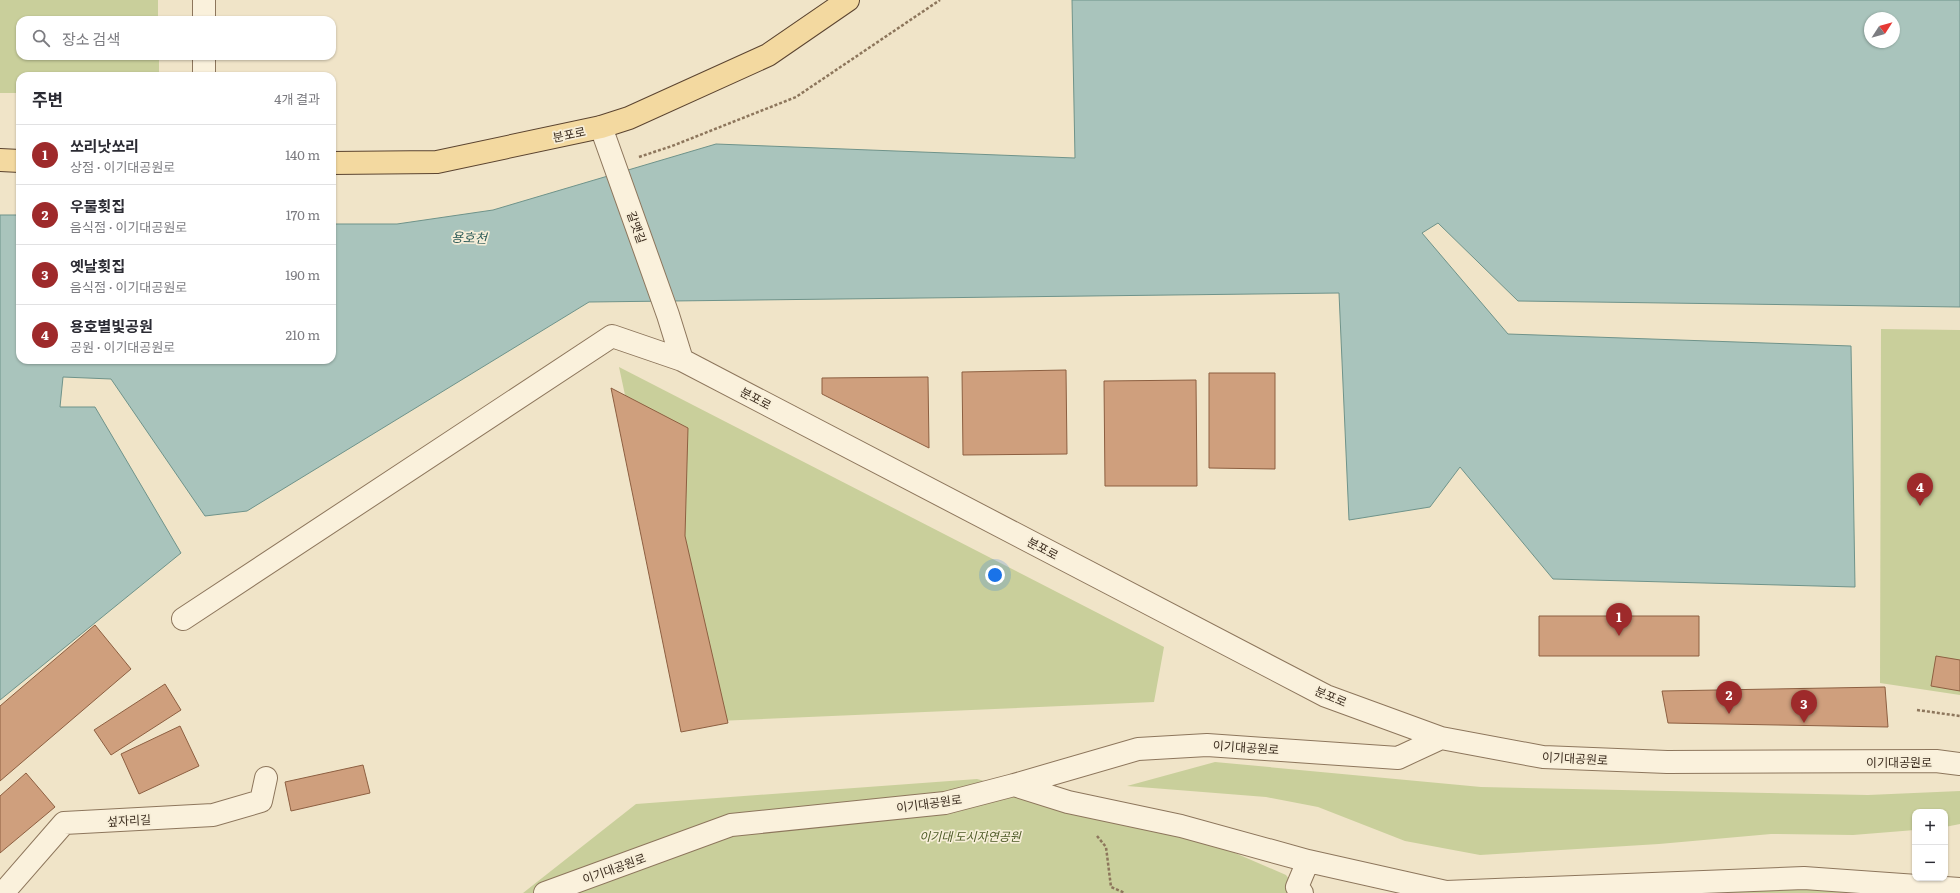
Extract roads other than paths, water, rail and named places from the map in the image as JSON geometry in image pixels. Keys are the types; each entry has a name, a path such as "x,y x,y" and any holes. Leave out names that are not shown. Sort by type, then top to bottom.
{"main road":[{"name":"분포로","path":"336,163 437,162 601,127 629,118 768,55 848,0"},
{"path":"0,160 16,161"}],"street":[{"path":"204,0 204,16"},
{"path":"204,60 204,72"},
{"name":"갈맷길","path":"601,127 682,360"},
{"name":"분포로","path":"183,619 612,336 682,360 1326,696 1441,738"},
{"name":"이기대공원로","path":"545,893 731,826 945,803 1014,785 1138,749 1207,745 1398,758 1441,738 1543,757 1667,762 1936,761 1960,764"},
{"name":"섶자리길","path":"3,893 64,823 213,815 261,801 266,778"},
{"path":"1014,785 1068,802 1180,826 1308,861 1446,892 1804,878 1960,889"},
{"path":"1302,893 1297,887 1308,861"}],"water":[{"name":"용호천","path":"1072,0 1960,0 1960,307 1518,301 1438,223 1422,233 1508,334 1851,346 1855,587 1553,579 1460,467 1430,507 1349,520 1339,293 589,302 247,511 205,516 111,379 63,377 60,407 95,407 181,553 0,700 0,215 16,215 16,364 336,364 336,224 397,224 493,210 716,144 1075,158"}],"place":[{"name":"용호별빛공원","path":"1920,506"},
{"name":"쏘리낫쏘리","path":"1619,636"},
{"name":"우물횟집","path":"1729,714"},
{"name":"옛날횟집","path":"1804,723"}],"park label":[{"name":"이기대 도시자연공원","path":"970,836"}]}
